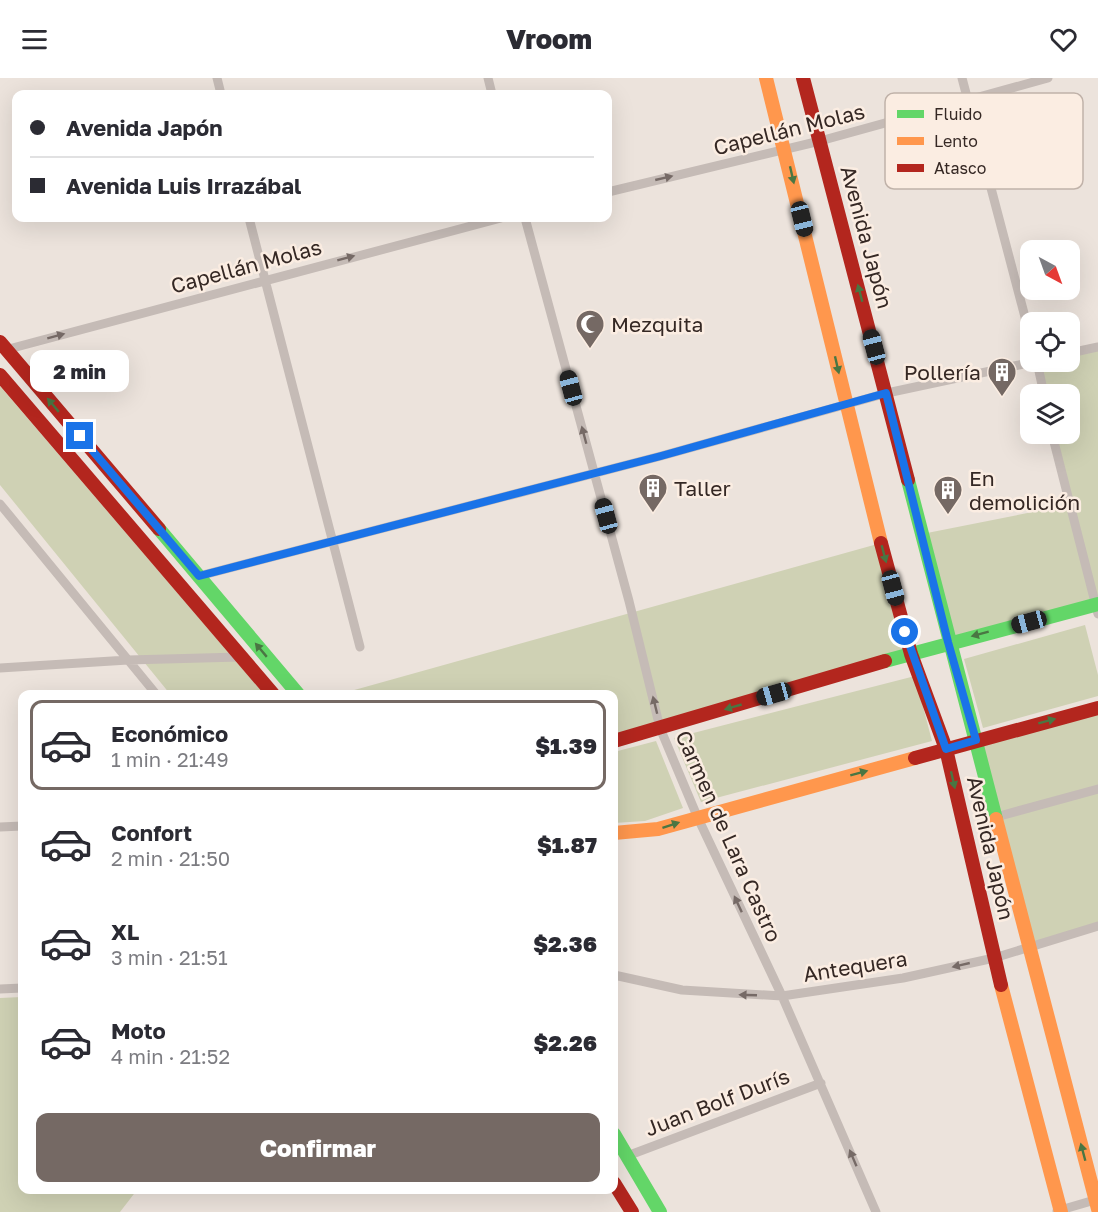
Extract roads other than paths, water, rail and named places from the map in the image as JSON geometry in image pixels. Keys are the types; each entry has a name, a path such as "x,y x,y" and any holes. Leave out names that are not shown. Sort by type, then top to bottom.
{"main road":[{"name":"Avenida Japón","path":"766,78 786,150 847,405 911,654 946,749 994,958 1059,1211"},
{"name":"Avenida Japón","path":"803,78 886,393 948,642 976,740 1028,946 1097,1202"},
{"path":"2,348 295,690"},
{"path":"0,375 270,690"},
{"path":"618,740 948,642 1097,608"},
{"path":"618,833 658,829 696,816 1098,708"},
{"path":"618,1141 660,1212"},
{"path":"618,1189 632,1212"}],"street":[{"path":"962,78 966,93"},
{"name":"Capellán Molas","path":"993,93 1048,78"},
{"name":"Capellán Molas","path":"612,191 786,150 885,123"},
{"path":"991,189 1024,312"},
{"path":"250,222 360,646"},
{"name":"Capellán Molas","path":"2,348 486,222"},
{"name":"Carmen de Lara Castro","path":"526,222 660,728 696,816 782,996 876,1212"},
{"path":"1080,351 1098,347"},
{"path":"199,576 594,473 886,393 1020,365"},
{"path":"1055,444 1097,608"},
{"path":"0,504 153,690"},
{"path":"0,668 128,660 242,657"},
{"path":"996,817 1098,789"},
{"path":"0,827 18,826"},
{"name":"Antequera","path":"618,976 682,990 782,996 903,978 994,958 1098,926"},
{"path":"0,989 18,988"},
{"name":"Juan Bolf Durís","path":"627,1156 820,1083"},
{"path":"1059,1211 1097,1202"}],"place":[{"name":"Mezquita","path":"590,350"},
{"name":"Pollería","path":"1002,398"},
{"name":"Taller","path":"653,514"},
{"name":"En demolición","path":"948,516"}]}
